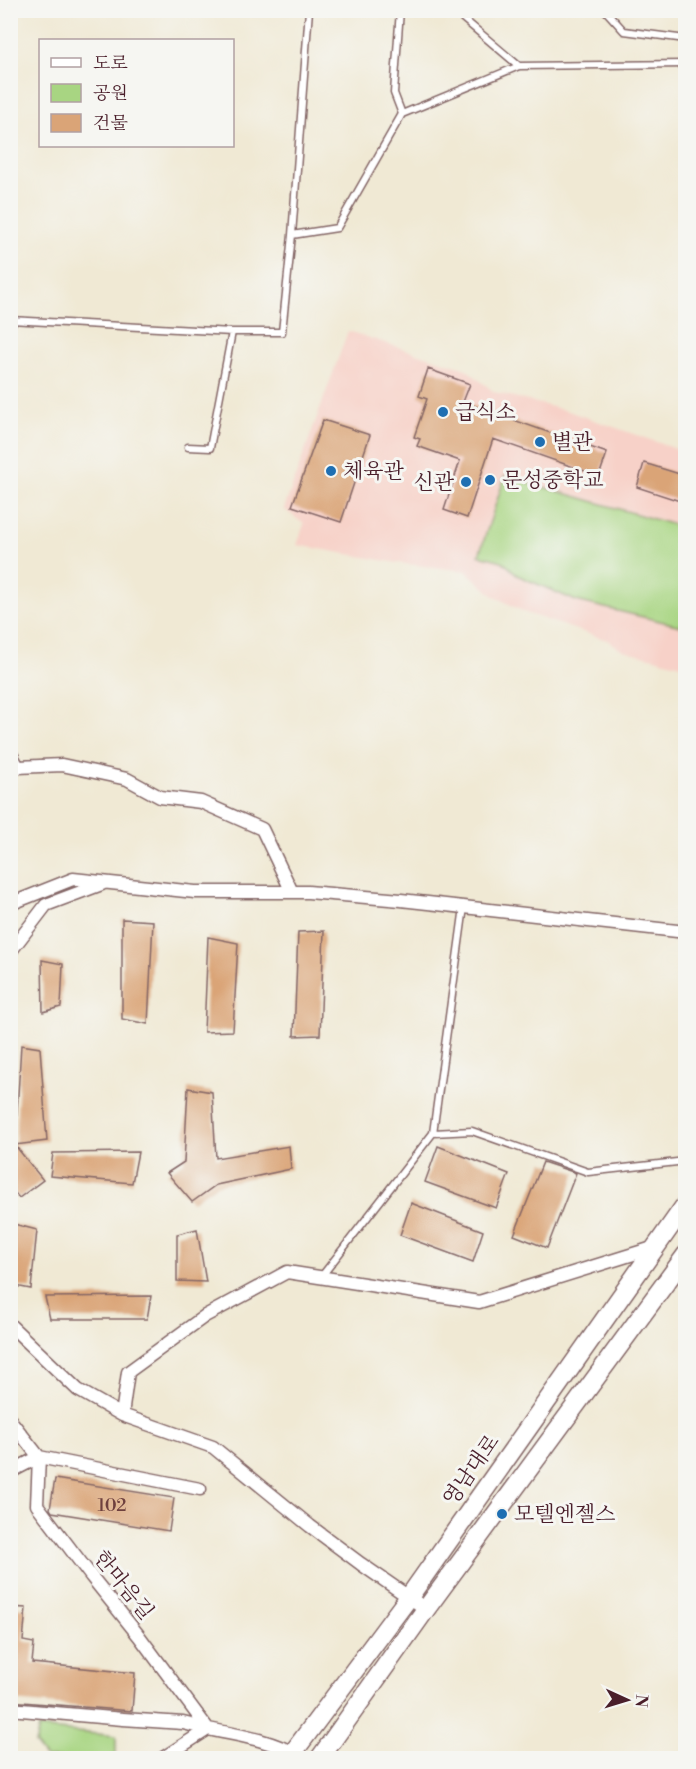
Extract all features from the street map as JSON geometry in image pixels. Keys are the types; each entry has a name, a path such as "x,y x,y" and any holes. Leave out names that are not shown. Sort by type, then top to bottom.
{"main road":[{"name":"영남대로","path":"295,1757 686,1204"},
{"path":"320,1758 426,1609 686,1255"}],"street":[{"path":"10,752 18,767 62,765 127,779 160,797 201,802 262,829 292,892"},
{"path":"10,904 73,879 195,892 292,892 401,900 686,932"},
{"path":"10,952 46,905 105,883"},
{"path":"122,1416 128,1372 206,1316 287,1272 479,1302 656,1247"},
{"path":"10,1325 78,1390 122,1416 213,1447 310,1526 426,1609"},
{"path":"10,1420 39,1457"},
{"path":"10,1472 39,1457 200,1489"},
{"name":"한마음길","path":"39,1457 37,1506 139,1636 208,1729"},
{"path":"10,1709 183,1723 244,1736 295,1757"},
{"path":"163,1758 208,1729"}],"lane":[{"path":"10,320 232,332 282,332 292,235 309,10"},
{"path":"400,10 394,93 402,114"},
{"path":"453,10 519,66"},
{"path":"605,10 624,31 686,39"},
{"path":"292,235 337,228 402,114 519,66 686,64"},
{"path":"188,447 210,448 232,332"},
{"path":"321,1277 433,1133 464,907"},
{"path":"433,1133 472,1131 588,1172 686,1161"}],"shaded area":[{"name":"문성중학교","path":"348,331 466,369 494,392 568,411 685,452 685,666 623,650 607,640 526,613 494,596 466,571 398,563 297,545 304,524 284,509"}],"green space":[{"path":"505,476 685,528 685,627 576,601 519,576 502,561 479,555"},
{"path":"39,1728 116,1736 116,1758 46,1758 35,1744"}],"building":[{"path":"428,369 470,384 463,402 607,453 599,476 493,439 467,518 444,510 460,461 417,446 420,439 414,437 427,399 419,396"},
{"name":"체육관","path":"323,420 370,435 341,522 292,506"},
{"path":"644,463 686,476 686,503 637,487"},
{"path":"122,919 153,921 148,1024 122,1019"},
{"path":"324,931 320,1035 294,1036 298,932"},
{"path":"208,937 238,943 233,1031 204,1032"},
{"path":"42,960 63,964 61,1007 43,1012"},
{"path":"21,1045 40,1048 47,1141 15,1145"},
{"path":"188,1088 212,1092 216,1158 289,1146 291,1169 216,1185 192,1202 167,1173 184,1162"},
{"path":"10,1139 43,1180 19,1198 10,1187"},
{"path":"438,1146 509,1174 496,1208 425,1182"},
{"path":"138,1152 132,1183 50,1176 53,1153"},
{"path":"543,1162 576,1173 547,1248 514,1235"},
{"path":"411,1203 483,1231 473,1262 400,1235"},
{"path":"10,1223 37,1230 31,1289 10,1285"},
{"path":"197,1229 206,1282 177,1281 177,1234"},
{"path":"151,1296 147,1319 50,1319 45,1297"},
{"path":"55,1479 174,1498 169,1531 52,1512 50,1509"},
{"path":"10,1607 26,1608 23,1641 34,1643 32,1663 135,1673 132,1711 10,1701"}],"place":[{"name":"급식소","path":"443,412"},
{"name":"별관","path":"540,442"},
{"name":"체육관","path":"331,471"},
{"name":"문성중학교","path":"490,480"},
{"name":"신관","path":"466,482"},
{"name":"모텔엔젤스","path":"502,1514"}]}
